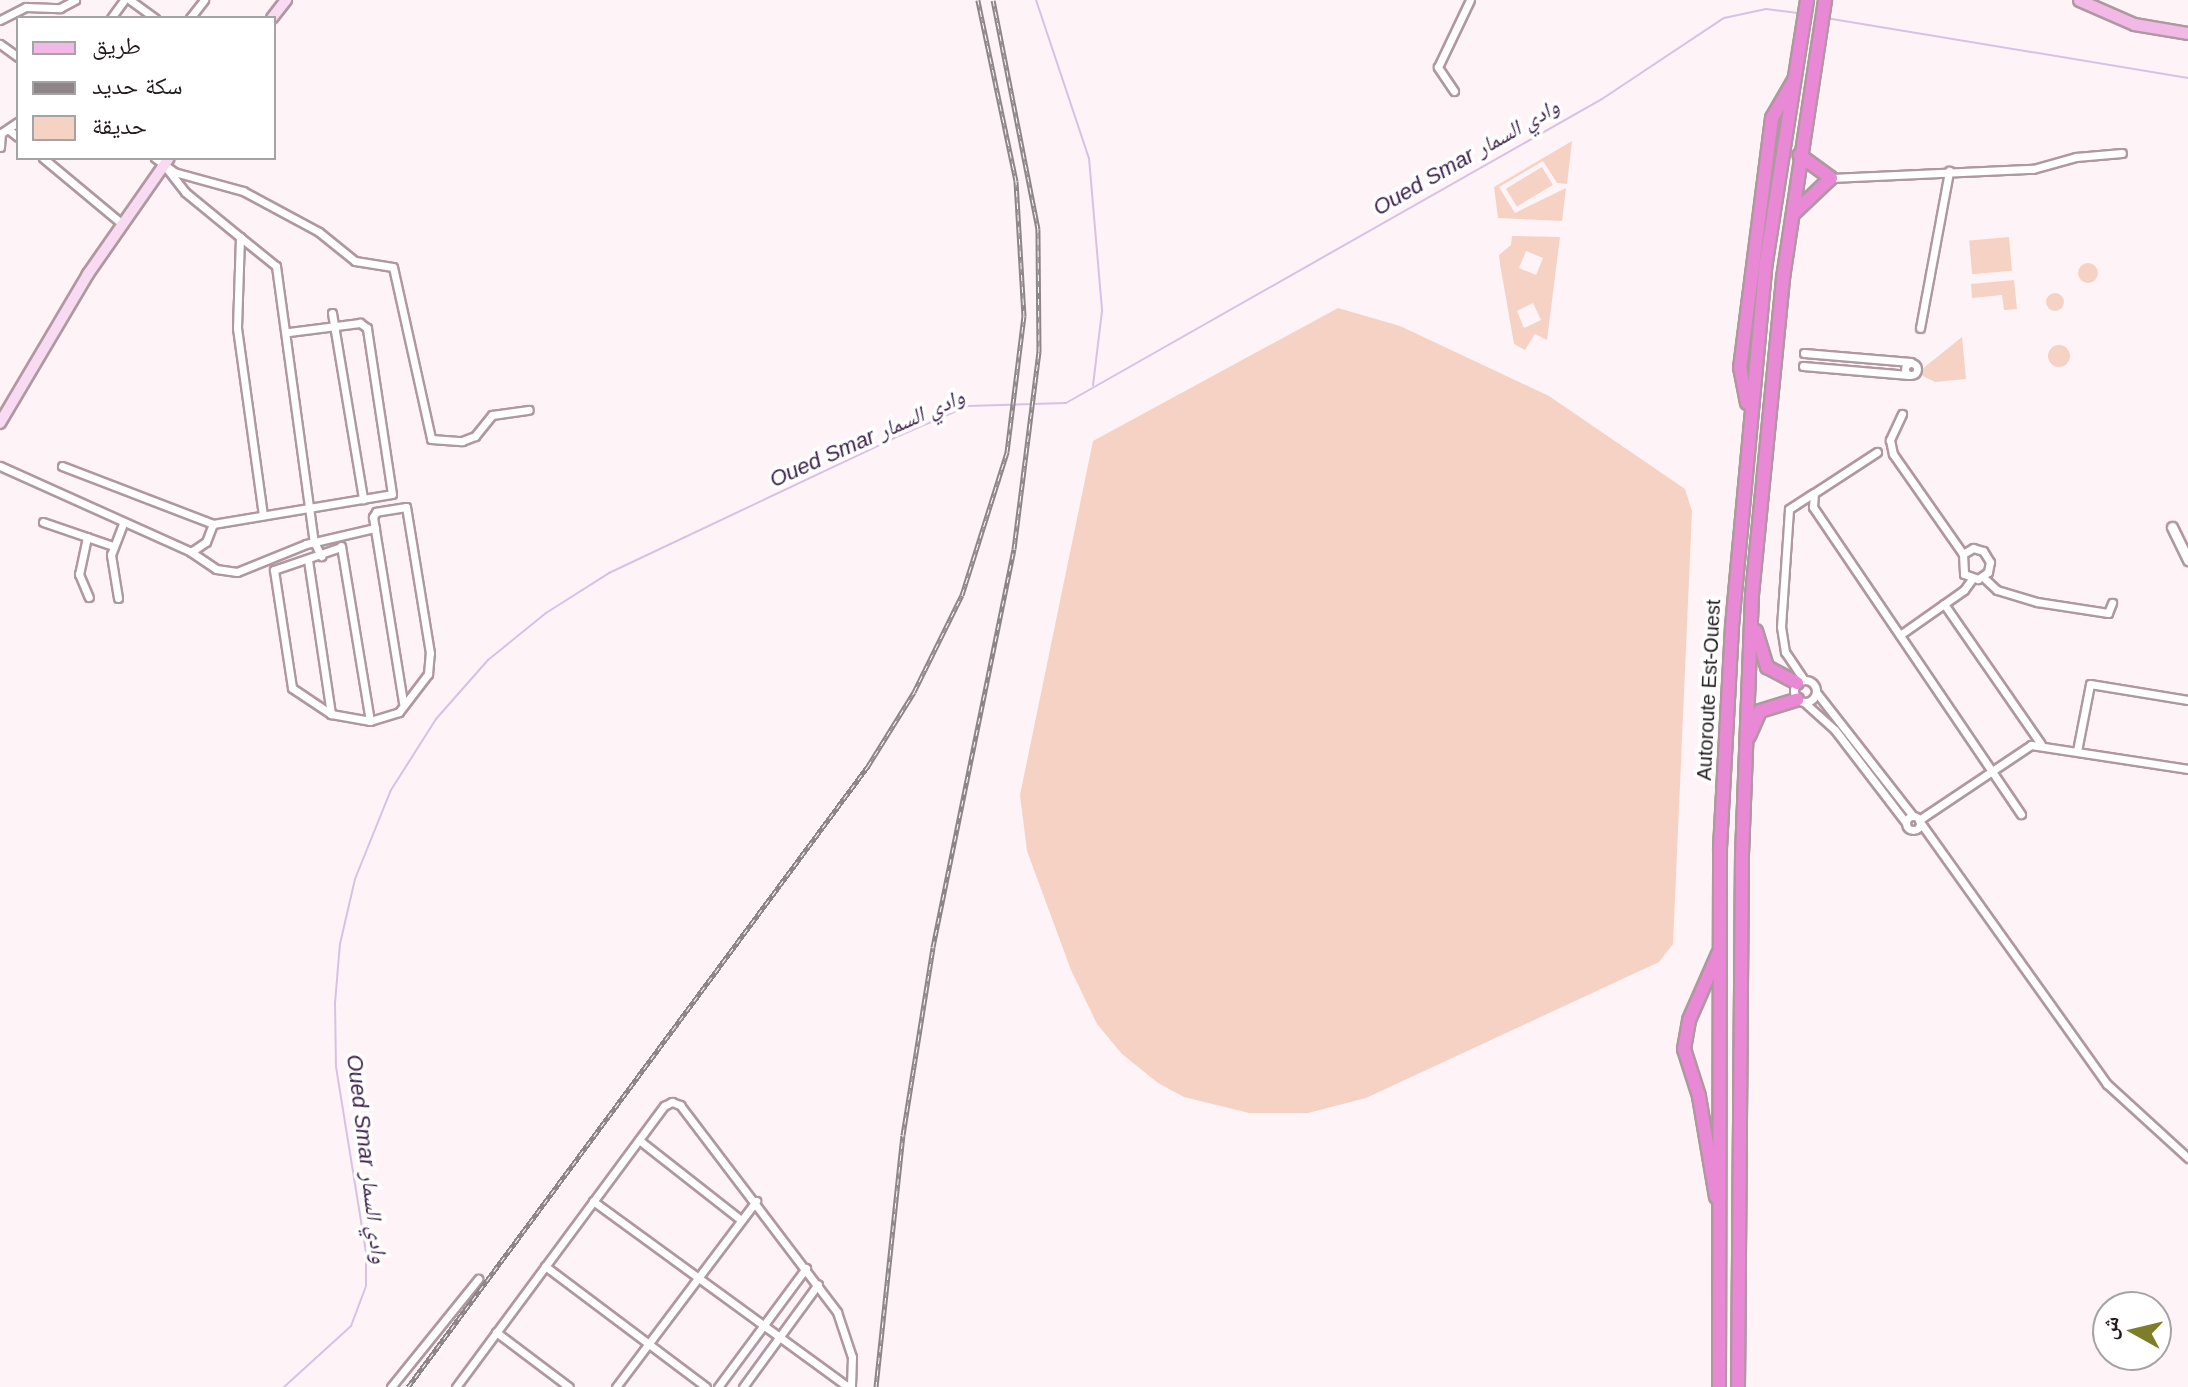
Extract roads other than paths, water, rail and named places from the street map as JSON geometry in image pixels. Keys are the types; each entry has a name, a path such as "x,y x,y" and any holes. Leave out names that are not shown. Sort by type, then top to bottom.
{"highway":[{"name":"Autoroute Est-Ouest","path":"1719,1387 1721,833 1749,415 1807,0"},
{"name":"Autoroute Est-Ouest","path":"1738,1387 1744,783 1752,595 1791,217 1825,0"},
{"path":"1791,217 1831,178 1799,155"},
{"path":"1752,595 1762,660 1775,674 1800,682"},
{"path":"1744,783 1756,717 1772,704 1801,701"},
{"path":"1719,1205 1684,1049 1689,1020 1721,943"}],"main road":[{"path":"274,16 286,0"},
{"path":"2079,0 2134,24 2188,33"},
{"path":"0,423 121,223 163,160"}],"street":[{"path":"0,20 26,7 60,8 75,0"},
{"path":"113,16 127,0 152,16"},
{"path":"192,16 204,0"},
{"path":"1454,91 1438,67 1470,0"},
{"path":"0,147 3,132"},
{"path":"1831,178 2033,169 2076,157 2122,153"},
{"path":"45,160 121,223"},
{"path":"163,160 185,192 276,266 289,332 314,542 321,556"},
{"path":"163,160 243,191 319,232 355,261 393,267 431,439 462,441 475,436 492,415 529,410"},
{"path":"1920,328 1949,171"},
{"path":"240,237 237,328 263,515"},
{"path":"332,313 363,499"},
{"path":"62,466 213,524 388,496 393,490 370,343 364,324 289,332"},
{"path":"1803,366 1909,375 1917,369 1911,362 1804,353"},
{"path":"1902,414 1890,440 1893,454 1963,554 1961,570 1972,579"},
{"path":"1877,452 1789,509 1781,627 1785,652 1800,682 1801,701 1835,730 1906,823 1937,847"},
{"path":"0,466 191,552 216,569 237,572 314,542 375,528"},
{"path":"1814,493 1813,507 2021,814"},
{"path":"341,547 274,570 292,688 331,714 370,721 387,719 414,695 431,663 406,507 376,512 375,528 403,703"},
{"path":"43,522 113,546"},
{"path":"118,598 113,546 123,523"},
{"path":"191,552 206,542 213,524"},
{"path":"2172,527 2188,560"},
{"path":"87,537 79,574 89,597"},
{"path":"339,537 370,721"},
{"path":"1900,635 1944,604 1972,579 1983,577 1990,567 1987,554 1973,548 1963,554"},
{"path":"308,560 331,714"},
{"path":"1983,577 1997,590 2037,602 2108,613 2112,603"},
{"path":"1944,604 2041,744"},
{"path":"1800,682 1813,683 1816,692 1937,847 2107,1084 2188,1158"},
{"path":"2077,751 2090,684 2188,700"},
{"path":"1801,701 1816,692"},
{"path":"1906,823 1917,820 2020,749 2041,744 2188,769"},
{"path":"1913,830 1917,820"},
{"path":"456,1387 664,1106 676,1103 756,1201 818,1284 849,1340 849,1387"},
{"path":"639,1140 741,1220"},
{"path":"593,1201 696,1279 849,1387"},
{"path":"616,1387 756,1201"},
{"path":"545,1266 706,1387"},
{"path":"718,1387 806,1268"},
{"path":"391,1387 478,1279"},
{"path":"743,1387 818,1284"},
{"path":"496,1332 569,1387"}],"waterway":[{"path":"1036,0 1089,158 1102,311 1093,385"},
{"name":"Oued Smar وادي السمار","path":"284,1387 351,1326 366,1286 366,1252 336,1067 335,1003 340,944 355,879 391,790 436,719 488,660 546,613 609,573 894,438 968,406 1066,403 1602,99 1724,18 1766,9 1800,13"},
{"name":"Oued Smar وادي السمار","path":"1826,18 2188,78"}],"railway":[{"path":"408,1387 868,766 914,692 962,595 1007,452 1024,316 1016,181 978,0"},
{"path":"876,1387 903,1135 933,947 1014,549 1039,352 1038,229 993,0"}]}
